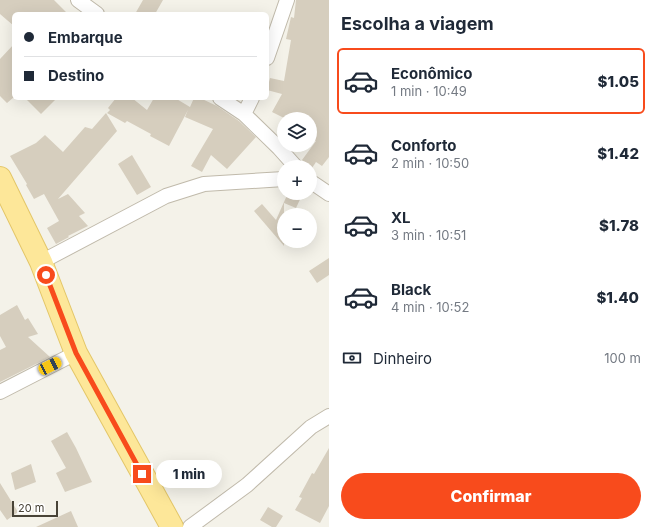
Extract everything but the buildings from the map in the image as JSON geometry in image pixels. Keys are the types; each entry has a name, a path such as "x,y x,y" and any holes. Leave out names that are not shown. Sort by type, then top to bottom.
{"main road":[{"path":"0,178 41,262 76,353 172,527"}],"street":[{"path":"78,0 94,12"},
{"path":"269,52 287,0"},
{"path":"223,100 244,114 290,160"},
{"path":"244,114 251,100"},
{"path":"41,262 166,196 204,184 277,179"},
{"path":"317,186 329,194"},
{"path":"0,392 76,353"},
{"path":"190,527 247,485 311,427 329,416"}],"route":[{"path":"46,275 76,353 142,474"}]}
